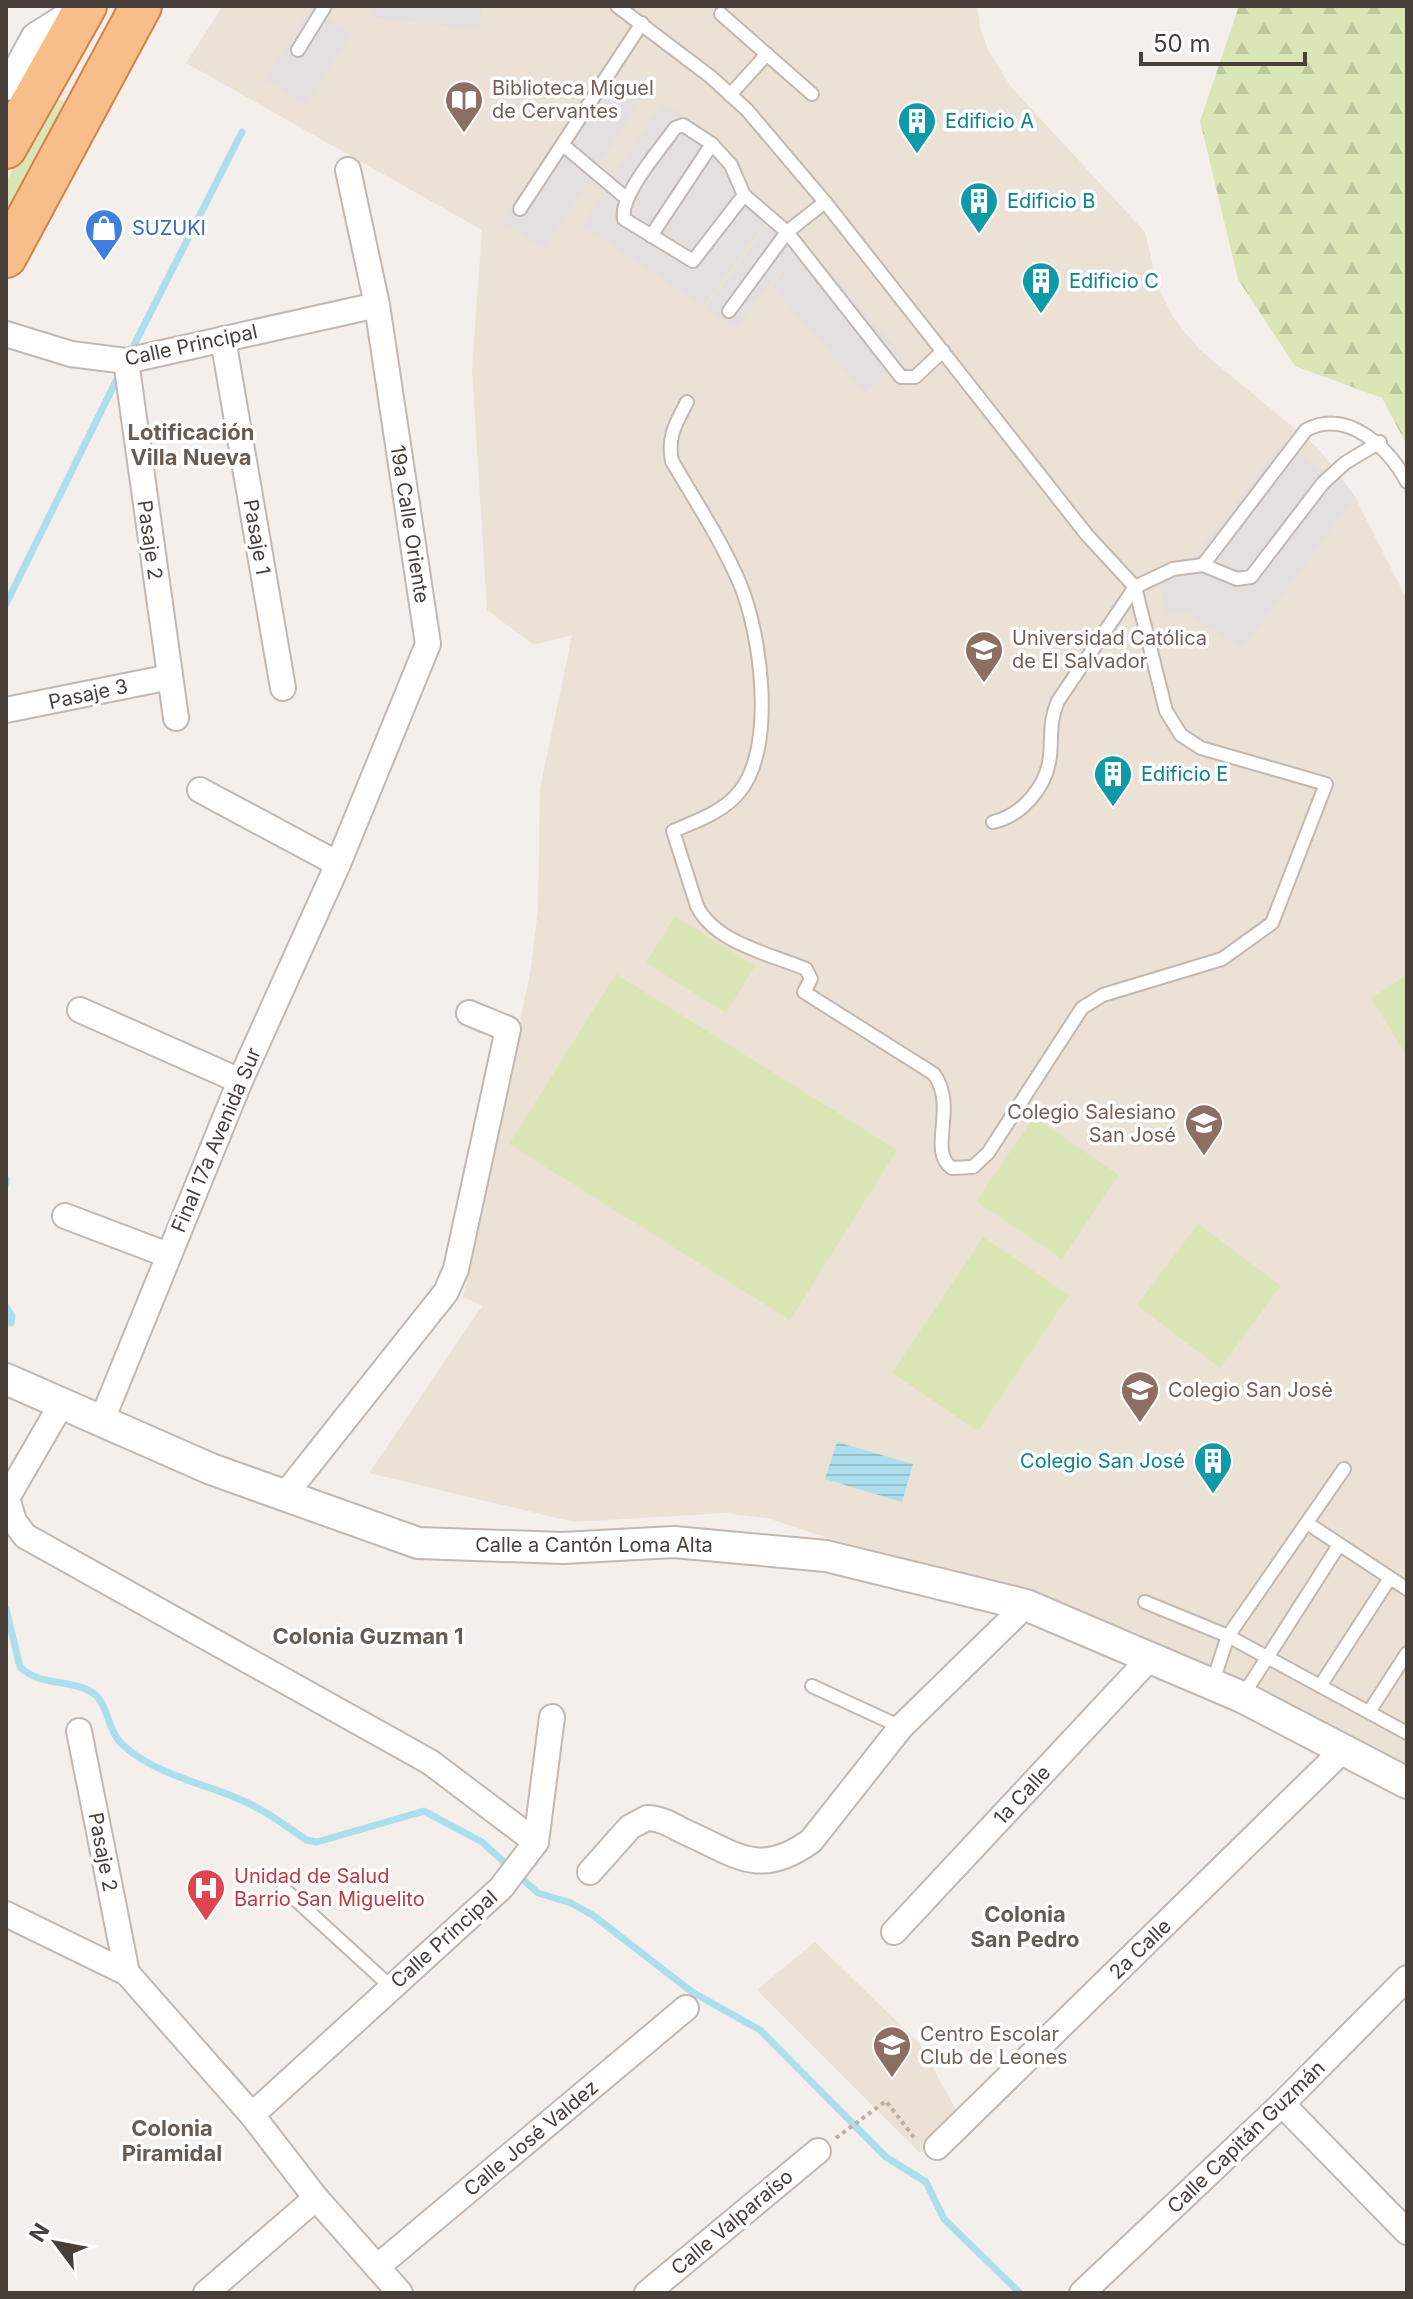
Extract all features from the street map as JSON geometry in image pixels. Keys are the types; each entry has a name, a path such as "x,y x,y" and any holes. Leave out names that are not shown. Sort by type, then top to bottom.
{"highway":[{"path":"71,134 133,6"},
{"path":"6,257 141,6"},
{"path":"6,148 52,65 79,7"}],"street":[{"path":"6,88 34,36 79,7"},
{"name":"19a Calle Oriente","path":"338,864 428,644 377,305 348,170"},
{"name":"Calle Principal","path":"6,334 58,351 126,361 377,305"},
{"name":"Pasaje 1","path":"223,339 283,688"},
{"name":"Pasaje 2","path":"126,361 176,718"},
{"name":"Pasaje 3","path":"6,710 170,677"},
{"path":"200,790 338,864"},
{"name":"Final 17a Avenida Sur","path":"102,1420 240,1081 338,864"},
{"path":"80,1010 240,1081"},
{"path":"284,1496 433,1311 456,1269 508,1029 469,1013"},
{"path":"65,1216 168,1255"},
{"name":"Calle a Cantón Loma Alta","path":"6,1379 284,1496 418,1543 563,1548 674,1542 826,1556 1026,1605 1242,1697 1407,1783"},
{"path":"62,1403 7,1498 14,1521 34,1545 430,1762 536,1842"},
{"path":"590,1872 630,1827 647,1818 745,1858 768,1863 783,1860 811,1841 901,1727 1026,1605"},
{"name":"1a Calle","path":"894,1932 1150,1658"},
{"name":"Calle Principal","path":"252,2115 501,1888 536,1842 552,1717"},
{"name":"Pasaje 2","path":"79,1731 127,1973"},
{"name":"2a Calle","path":"937,2147 1342,1751"},
{"path":"6,1914 127,1973 252,2115 316,2198 400,2293"},
{"name":"Calle Capitán Guzmán","path":"1082,2293 1282,2104 1407,1978"},
{"name":"Calle José Valdez","path":"377,2267 686,2008"},
{"path":"1282,2104 1407,2232"},
{"name":"Calle Valparaíso","path":"647,2293 818,2151"},
{"path":"206,2293 316,2198"}],"lane":[{"path":"298,50 325,6"},
{"path":"617,6 730,95 825,202 1087,535 1135,587 1166,711 1185,740 1201,748 1326,784 1272,923 1222,959 1090,1001 1072,1019 988,1153 973,1167 952,1168 939,1151 947,1112 944,1093 934,1074 804,992 811,979 806,969 719,932 697,906 673,831 715,812 740,792 756,761 763,718 759,666 741,587 672,461 669,447 671,432 687,402"},
{"path":"721,14 812,94"},
{"path":"520,209 642,23"},
{"path":"730,95 767,54"},
{"path":"744,195 696,260 688,260 624,219 626,198 675,128 683,125 712,144 731,165 744,195 787,232 901,377 915,377 943,351"},
{"path":"651,236 712,144"},
{"path":"563,145 626,198"},
{"path":"729,311 787,232 825,202"},
{"path":"1203,565 1306,430 1319,423 1336,422 1380,442 1407,482"},
{"path":"993,822 1009,819 1025,808 1050,759 1050,719 1058,701 1135,587 1173,569 1203,565 1237,579 1251,577 1323,483 1345,463 1380,442"},
{"path":"1212,1684 1228,1636 1344,1469"},
{"path":"1307,1523 1407,1589"},
{"path":"1242,1697 1265,1656 1339,1545"},
{"path":"1320,1686 1390,1578"},
{"path":"1145,1602 1228,1636 1407,1733"},
{"path":"1369,1712 1407,1653"},
{"path":"812,1686 901,1727"},
{"path":"283,1888 390,1986"}],"path":[{"path":"818,2151 886,2101 920,2145 926,2149 937,2147"}],"shaded area":[{"name":"Universidad Católica de El Salvador","path":"223,6 977,6 980,28 988,50 1011,87 1145,232 1158,287 1174,319 1199,349 1318,448 1355,497 1407,600 1407,1767 1131,1630 1125,1633 1018,1587 831,1539 767,1518 724,1513 574,1522 369,1473 482,1306 463,1297 531,968 538,909 540,789 572,635 534,645 487,610 472,370 482,230 186,63"},
{"path":"372,6 482,6 479,30 371,17"},
{"path":"310,8 351,34 306,105 265,80"},
{"path":"600,70 642,98 544,249 502,222"},
{"path":"662,102 719,139 770,217 703,306 582,226"},
{"path":"774,219 802,241 794,253 798,258 809,248 905,358 865,393 772,286 783,274 780,270 735,329 706,307"},
{"path":"1284,441 1322,471 1334,468 1355,497 1242,649 1192,616 1179,612 1165,615 1160,583 1179,575"},
{"name":"Centro Escolar Club de Leones","path":"815,1942 919,2043 959,2115 920,2153 757,1990"}],"green space":[{"path":"1239,6 1407,6 1407,445 1382,398 1295,366 1238,279 1200,121"},
{"path":"52,97 71,104 6,231 6,182"},
{"path":"675,916 755,966 726,1013 646,963"},
{"path":"616,974 897,1150 790,1320 509,1144"},
{"path":"1407,975 1407,1056 1371,998"},
{"path":"1034,1117 1119,1175 1062,1259 976,1201"},
{"path":"1198,1224 1281,1286 1220,1368 1137,1305"},
{"path":"983,1237 1069,1295 978,1431 892,1373"}],"water":[{"path":"837,1442 913,1464 902,1502 825,1479"}],"waterway":[{"path":"129,355 242,132"},
{"path":"6,604 120,373"},
{"path":"6,1179 6,1184"},
{"path":"6,1307 12,1316 11,1323"},
{"path":"6,1609 20,1667 44,1680 79,1687 95,1695 117,1738 152,1765 250,1804 306,1840 317,1842 424,1811 482,1842 538,1893 571,1903 594,1916 692,1992 760,2030 886,2157 926,2182 944,2219 1020,2293"}],"place":[{"name":"Biblioteca Miguel de Cervantes","path":"464,134"},
{"name":"Edificio A","path":"917,155"},
{"name":"Edificio B","path":"979,235"},
{"name":"SUZUKI","path":"104,262"},
{"name":"Edificio C","path":"1041,315"},
{"name":"Universidad Católica de El Salvador","path":"984,684"},
{"name":"Edificio E","path":"1113,808"},
{"name":"Colegio Salesiano San José","path":"1204,1157"},
{"name":"Colegio San Josė","path":"1140,1424"},
{"name":"Colegio San José","path":"1213,1495"},
{"name":"Unidad de Salud Barrio San Miguelito","path":"206,1922"},
{"name":"Centro Escolar Club de Leones","path":"892,2079"}],"district":[{"name":"Lotificación Villa Nueva","path":"191,444"},
{"name":"Colonia Guzman 1","path":"368,1636"},
{"name":"Colonia San Pedro","path":"1025,1926"},
{"name":"Colonia Piramidal","path":"172,2140"}]}
